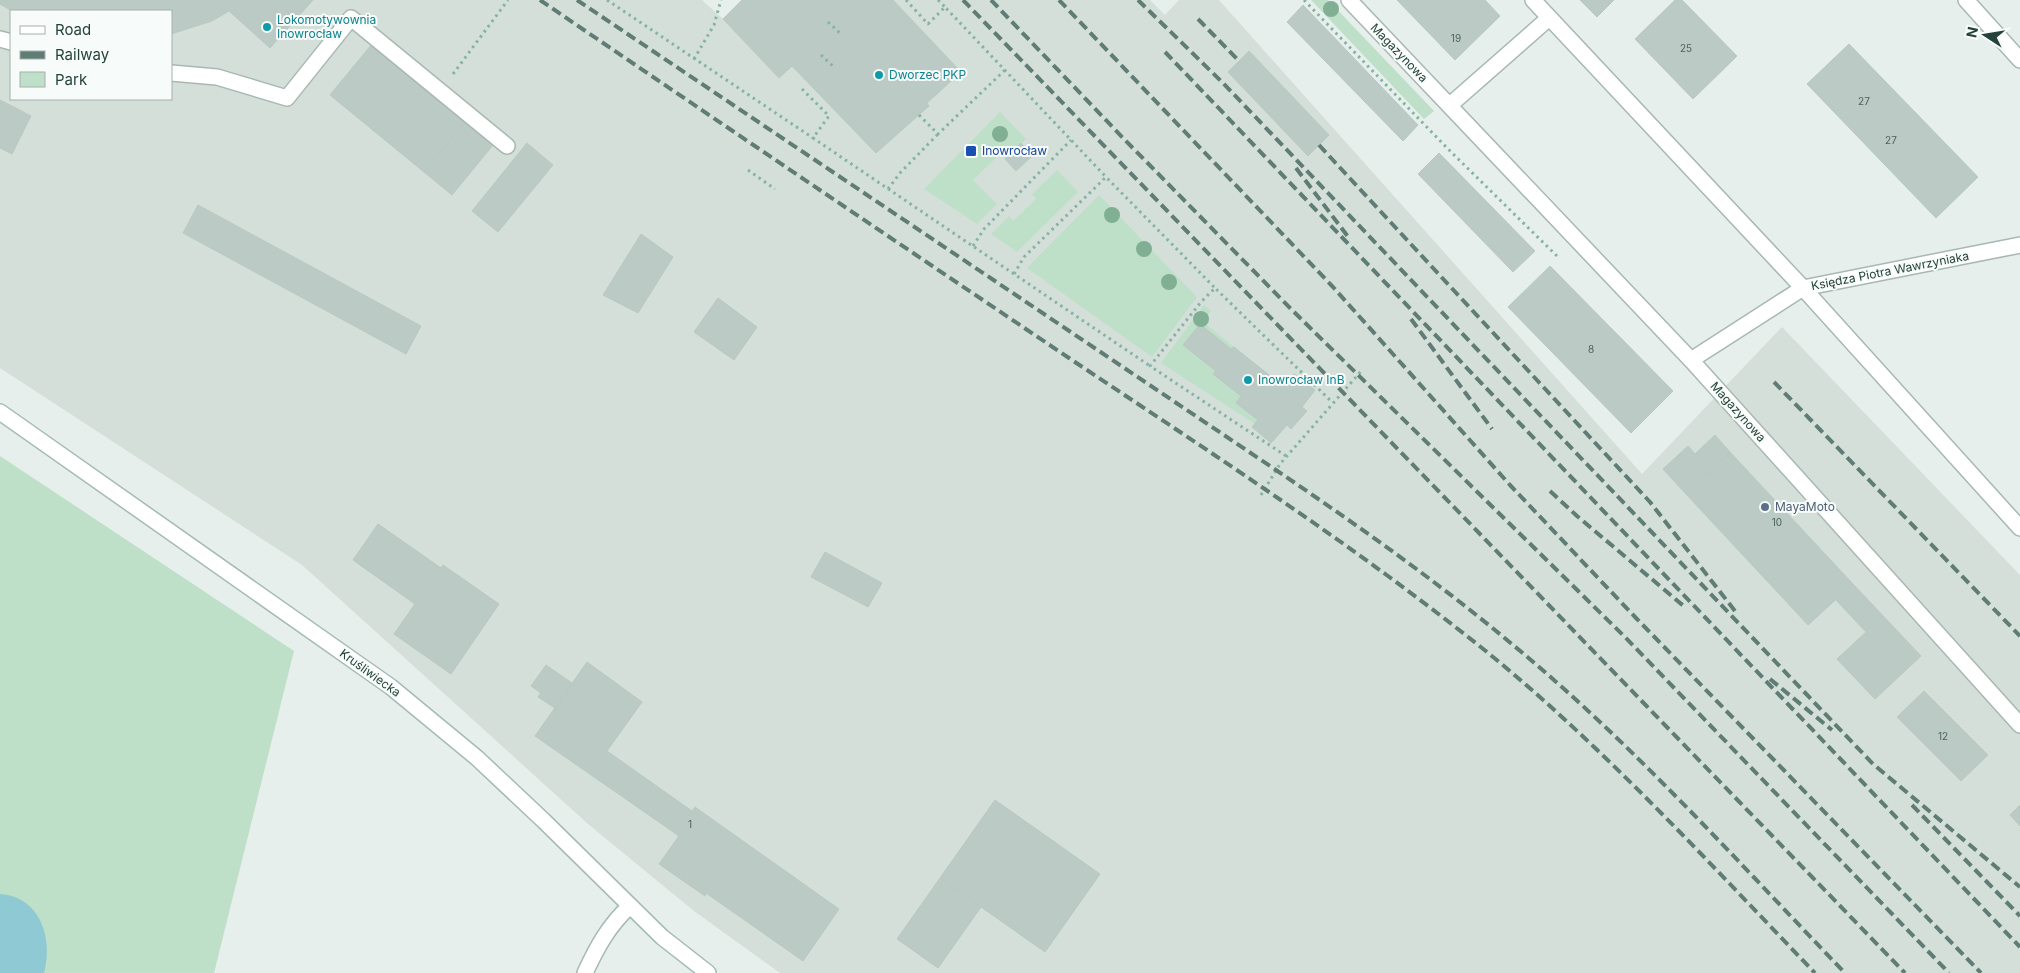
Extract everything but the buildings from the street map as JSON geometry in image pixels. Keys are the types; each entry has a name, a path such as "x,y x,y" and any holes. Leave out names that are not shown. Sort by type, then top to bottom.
{"street":[{"name":"Magazynowa","path":"1349,0 1690,360 2020,724"},
{"path":"1533,0 1803,288 2020,528"},
{"path":"1966,0 2020,60"},
{"path":"172,73 217,77 287,98 351,18 507,146"},
{"path":"1450,105 1549,18"},
{"name":"Księdza Piotra Wawrzyniaka","path":"1690,360 1803,288 2020,245"},
{"name":"Kruśliwiecka","path":"0,412 391,687 477,758 662,937 708,973"},
{"path":"585,973 599,943 616,918 630,906"}],"path":[{"path":"441,92 508,0"},
{"path":"607,0 1286,456"},
{"path":"694,59 714,26 721,0"},
{"path":"906,0 928,24 945,7"},
{"path":"938,0 1106,177 1215,288 1332,402"},
{"path":"1304,0 1448,149 1566,265"},
{"path":"828,22 842,35"},
{"path":"821,55 834,67"},
{"path":"888,189 900,173 938,134 1005,70"},
{"path":"802,89 829,116 813,138"},
{"path":"919,115 938,134"},
{"path":"973,246 984,229 1071,140"},
{"path":"748,170 775,189"},
{"path":"1014,274 1024,257 1106,177"},
{"path":"1150,366 1201,302 1215,288"},
{"path":"1261,495 1286,456 1363,369"}],"shaded area":[{"path":"0,0 702,0 723,19 742,0 1150,0 1165,15 1179,0 1219,0 1642,474 1782,327 2020,575 2020,973 780,973 694,911 588,824 302,565 0,368"}],"green space":[{"path":"1311,0 1328,0 1434,111 1424,119"},
{"path":"1000,112 1026,139 1005,159 1000,154 973,180 997,204 977,224 924,189"},
{"path":"1057,170 1078,192 1017,252 991,234 1009,216 1013,221 1036,199 1032,194"},
{"path":"1099,195 1197,297 1152,357 1027,268"},
{"path":"1204,305 1211,311 1203,322 1234,347 1231,349 1200,324 1183,345 1216,371 1214,375 1241,396 1236,403 1258,420 1255,424 1161,363"},
{"path":"0,456 294,651 214,973 0,973"}],"water":[{"path":"0,894 14,897 25,903 34,911 41,922 47,947 44,973 0,973"}],"railway":[{"path":"540,0 1233,467 1394,580 1498,661 1581,735 1661,812 1815,973"},
{"path":"577,0 1276,470 1367,533 1456,599 1513,645 1600,722 1684,804 1845,973"},
{"path":"963,0 1905,973"},
{"path":"991,0 1293,311 1625,637 1949,973"},
{"path":"1059,0 1333,287 1510,485 1636,618 1981,973"},
{"path":"1138,0 1223,83 1873,764 2020,887"},
{"path":"1198,19 1239,61"},
{"path":"1165,52 2020,947"},
{"path":"1319,145 1650,502 1735,611"},
{"path":"1296,168 1349,238"},
{"path":"1411,319 1492,429"},
{"path":"1774,382 2020,636"},
{"path":"1550,491 1686,608"},
{"path":"1770,679 1832,730"},
{"path":"1912,805 2020,916"}],"place":[{"name":"Lokomotywownia Inowrocław","path":"267,27"},
{"name":"Dworzec PKP","path":"879,75"},
{"name":"Inowrocław","path":"971,151"},
{"name":"Inowrocław InB","path":"1248,380"},
{"name":"MayaMoto","path":"1765,507"}]}
